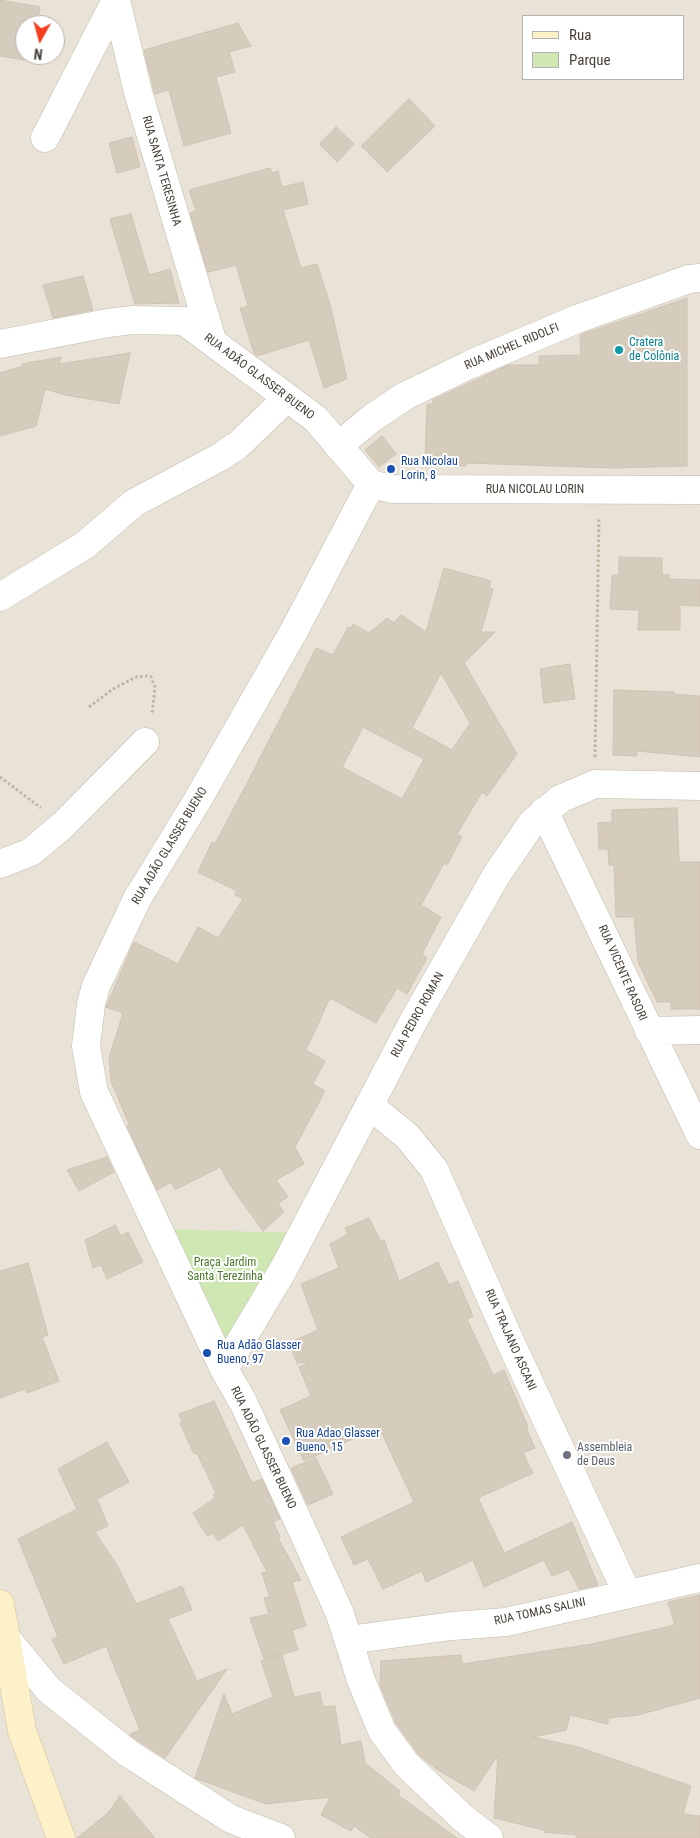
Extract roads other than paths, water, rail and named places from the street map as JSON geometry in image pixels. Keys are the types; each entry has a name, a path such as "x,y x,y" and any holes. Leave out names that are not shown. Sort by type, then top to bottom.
{"street":[{"name":"RUA SANTA TERESINHA","path":"45,138 116,0"},
{"name":"RUA SANTA TERESINHA","path":"116,0 138,92 212,340"},
{"name":"RUA MICHEL RIDOLFI","path":"338,446 372,418 405,396 471,364 577,319 689,279 700,278"},
{"name":"RUA ADÃO GLASSER BUENO","path":"0,344 108,323 152,320 184,321 316,419 371,484 295,630 197,801 137,899 103,972 91,1004 86,1046 94,1092 224,1369 244,1404 340,1614 371,1707 395,1750 435,1792 489,1838"},
{"path":"0,597 85,546 134,503 148,494 187,476 232,449 287,398"},
{"name":"RUA NICOLAU LORIN","path":"371,484 392,489 700,490"},
{"path":"0,864 31,852 63,825 145,742"},
{"name":"RUA PEDRO ROMAN","path":"224,1369 283,1270 369,1105 497,874 532,823 560,799 595,784 700,786"},
{"name":"RUA VICENTE RASORI","path":"544,811 588,898 648,1031 700,1135"},
{"path":"648,1031 700,1030"},
{"name":"RUA TRAJANO ASCANI","path":"369,1105 407,1136 434,1169 509,1338 627,1593"},
{"name":"RUA TOMAS SALINI","path":"348,1640 452,1626 506,1622 627,1593 700,1578"},
{"path":"0,1604 22,1730 61,1838"},
{"path":"5,1637 49,1690 128,1753 231,1819 281,1838"}],"place":[{"name":"Cratera de Colônia","path":"619,350"},
{"name":"Rua Nicolau Lorin, 8","path":"391,469"},
{"name":"Rua Adão Glasser Bueno, 97","path":"207,1353"},
{"name":"Rua Adao Glasser Bueno, 15","path":"286,1441"},
{"name":"Assembleia de Deus","path":"567,1455"}],"park label":[{"name":"Praça Jardim Santa Terezinha","path":"225,1270"}]}
